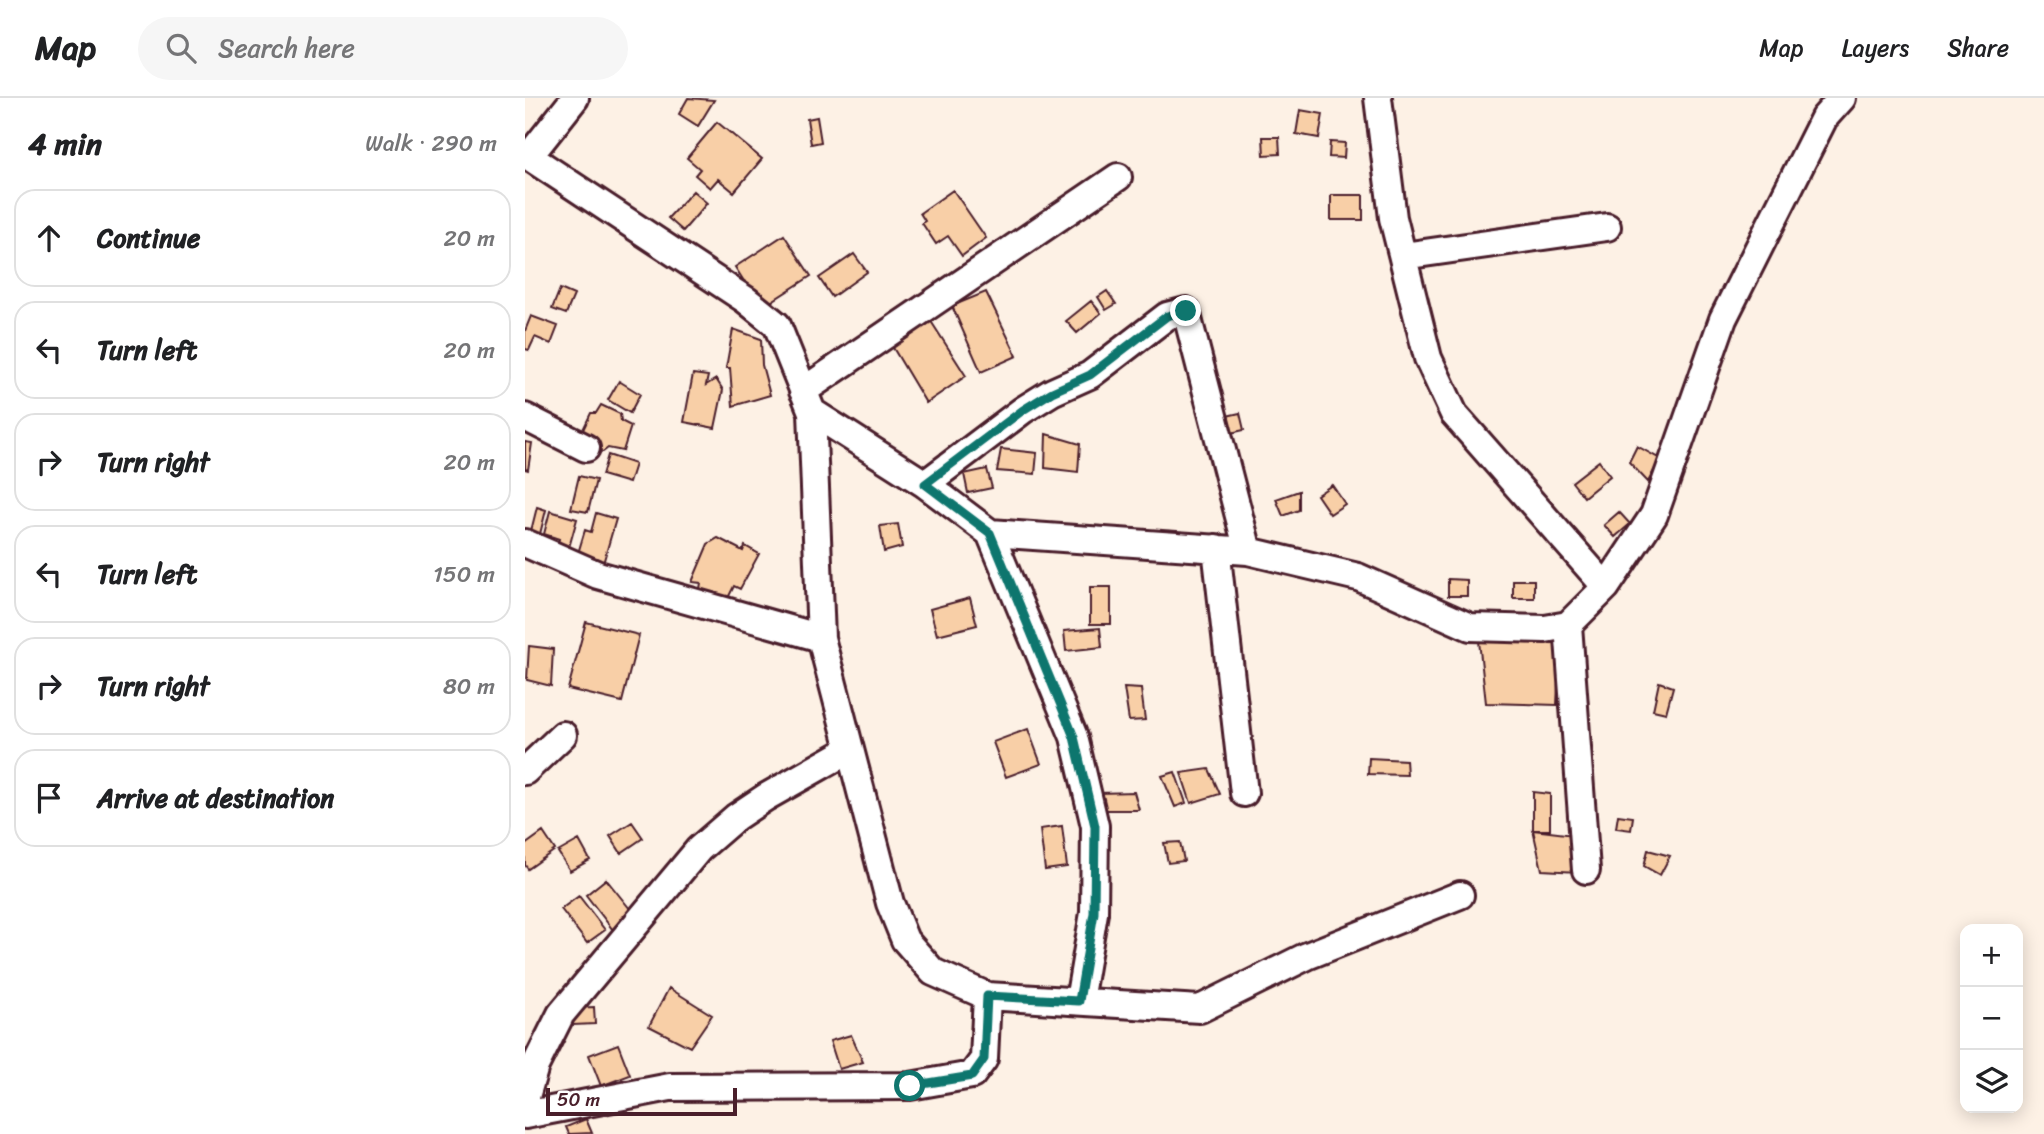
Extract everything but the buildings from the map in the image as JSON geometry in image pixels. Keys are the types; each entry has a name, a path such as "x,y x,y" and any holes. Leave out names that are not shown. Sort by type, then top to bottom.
{"street":[{"path":"575,98 527,155 746,300 777,325 807,402 821,638 890,903 905,940 933,972 987,996 1200,1009 1307,956 1459,895"},
{"path":"1378,98 1393,218 1428,358 1454,414 1606,587"},
{"path":"990,533 1248,551 1358,577 1469,627 1545,629 1567,625 1606,587 1654,515 1723,319 1823,108 1842,98"},
{"path":"807,402 1118,177"},
{"path":"1403,256 1607,227"},
{"path":"925,484 1023,410 1052,392 1090,375 1167,316 1186,311 1248,551"},
{"path":"807,402 990,533 1074,737 1095,826 1094,913 1079,1001"},
{"path":"525,417 586,448"},
{"path":"525,543 598,575 821,638"},
{"path":"1216,548 1244,793"},
{"path":"1567,625 1586,870"},
{"path":"525,771 563,735"},
{"path":"525,1100 535,1066 561,1014 699,849 736,817 766,797 849,750"},
{"path":"525,1115 670,1087 910,1086 972,1076 984,1059 987,996"}],"route":[{"path":"910,1086 972,1076 984,1059 987,996 1079,1001 1094,913 1095,826 1074,737 990,533 925,484 1023,410 1052,392 1090,375 1167,316 1186,311"}]}
